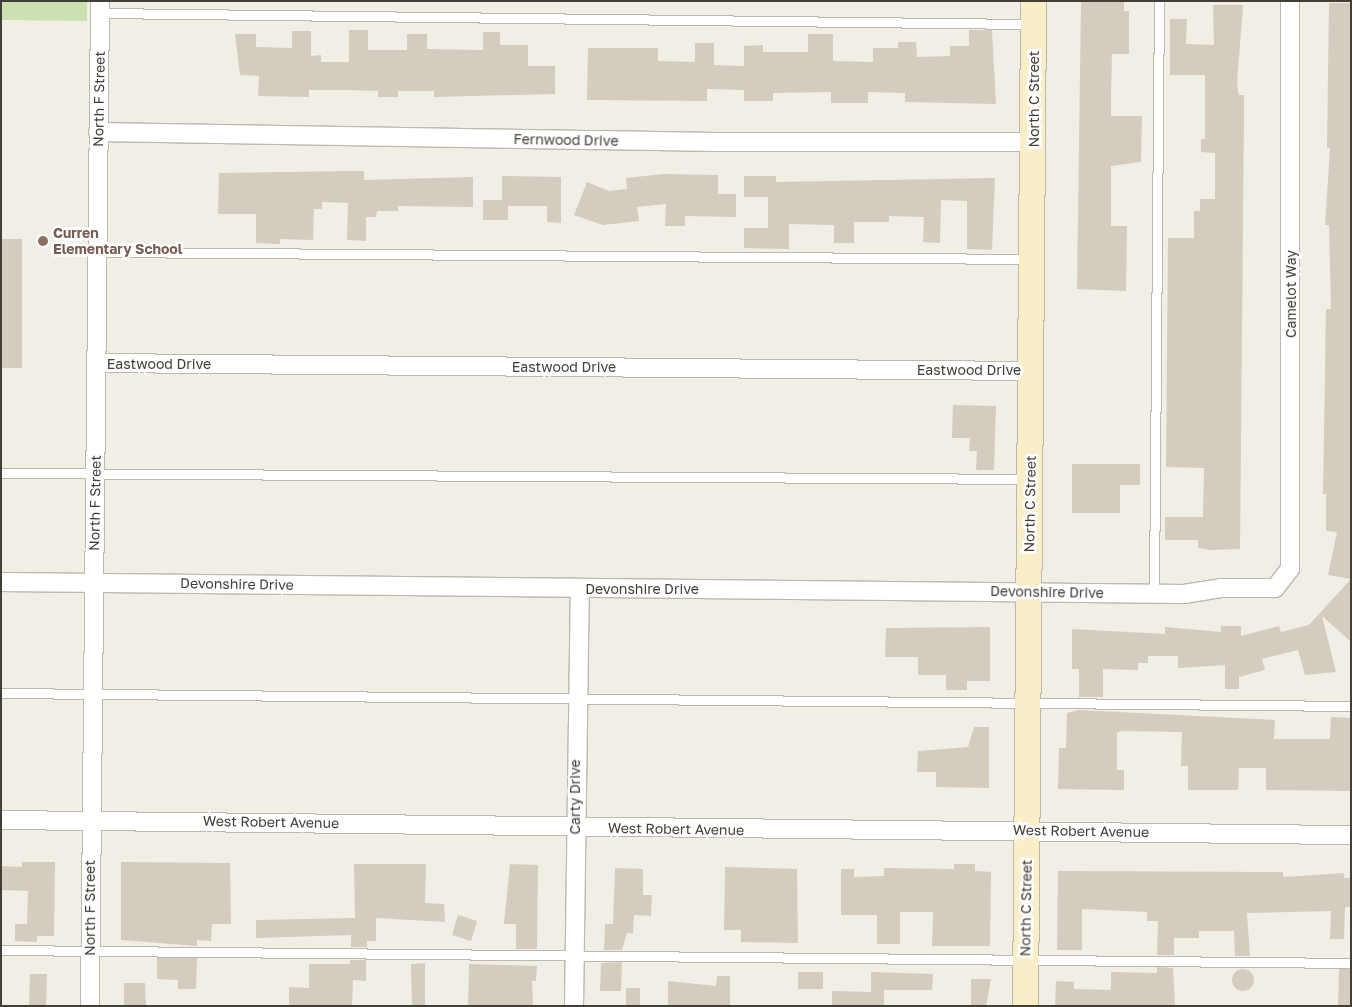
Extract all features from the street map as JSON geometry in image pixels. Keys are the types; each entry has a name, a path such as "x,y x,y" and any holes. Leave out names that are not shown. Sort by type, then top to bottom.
{"street":[{"name":"Camelot Way","path":"1282,584 1290,569 1290,1"},
{"name":"North F Street","path":"90,1006 100,7"},
{"name":"North C Street","path":"1024,1006 1032,371 1033,12"},
{"name":"Fernwood Drive","path":"98,132 715,142 1034,142"},
{"name":"Eastwood Drive","path":"96,363 1032,371"},
{"name":"Devonshire Drive","path":"1,582 1154,593 1282,584"},
{"name":"Carty Drive","path":"574,1006 576,699 580,589"},
{"name":"West Robert Avenue","path":"1,820 575,826 692,831 1027,830 1351,835"}],"lane":[{"path":"1154,593 1159,1"},
{"path":"100,7 1033,12"},
{"path":"98,252 1032,259"},
{"path":"1,473 96,472 1031,479"},
{"path":"1,693 93,692 576,699 1351,706"},
{"path":"1,950 1351,963"}],"green space":[{"path":"1,1 87,1 87,21 1,20"}],"building":[{"path":"1081,1 1124,1 1124,11 1129,11 1129,54 1112,54 1111,96 1111,116 1142,116 1141,162 1111,166 1111,226 1127,226 1126,291 1077,289"},
{"path":"1329,3 1351,3 1351,579 1328,575 1337,532 1326,531 1326,494 1323,494 1326,309 1331,309 1329,225 1325,225 1330,148 1327,148"},
{"path":"1213,5 1243,5 1237,84 1239,95 1244,95 1244,115 1240,549 1211,550 1198,548 1198,540 1165,540 1165,517 1203,517 1204,468 1166,467 1168,238 1194,238 1194,211 1200,211 1200,199 1215,199 1215,153 1201,152 1201,139 1205,139 1205,75 1170,75 1170,19 1187,19 1186,44 1214,45"},
{"path":"349,30 368,30 368,50 407,50 407,34 427,34 427,49 483,50 483,32 500,32 500,45 528,45 528,66 555,66 555,94 434,97 434,91 398,91 398,97 378,97 378,91 309,90 309,97 258,96 259,76 240,75 235,34 256,34 256,47 292,48 292,31 311,31 311,56 321,55 321,62 349,62"},
{"path":"969,30 992,30 996,104 905,102 905,93 868,92 868,103 831,103 831,92 773,93 773,101 744,101 744,90 707,89 707,101 587,100 588,48 658,48 658,61 695,62 695,43 714,43 714,65 744,66 744,46 763,45 763,52 808,52 808,34 833,34 833,61 873,62 873,48 898,48 898,42 916,42 917,57 950,56 950,46 969,46"},
{"path":"364,171 364,180 473,177 473,207 398,206 398,211 377,211 376,217 366,217 366,241 347,240 348,203 322,202 322,209 314,209 313,240 280,239 280,244 256,243 256,214 218,214 219,173"},
{"path":"663,174 718,175 718,194 736,194 736,217 685,216 685,226 665,226 666,204 637,207 639,221 603,225 574,215 587,182 609,191 627,189 626,178"},
{"path":"502,176 561,177 561,223 547,222 547,206 508,206 508,220 483,220 483,200 502,200"},
{"path":"744,176 776,176 776,182 995,178 992,250 967,249 967,201 941,200 940,243 923,242 924,217 889,216 889,222 854,222 854,243 834,243 834,225 789,224 789,249 744,248 744,228 768,228 768,197 744,197"},
{"path":"1,239 22,239 22,368 1,368"},
{"path":"953,405 996,406 994,470 976,470 977,451 969,451 970,438 952,438"},
{"path":"1072,464 1140,464 1140,485 1120,485 1120,513 1072,513"},
{"path":"1351,579 1351,642 1322,616 1336,672 1305,675 1298,650 1262,659 1265,670 1239,677 1239,689 1225,689 1225,665 1178,668 1178,656 1148,656 1148,663 1138,663 1138,670 1103,669 1103,697 1079,697 1079,669 1072,669 1072,629 1165,634 1165,627 1221,632 1221,626 1241,626 1241,636 1279,626 1281,632 1309,625"},
{"path":"990,627 990,681 967,681 967,690 946,690 946,675 918,675 918,657 885,657 886,628"},
{"path":"1079,710 1275,720 1274,739 1330,739 1331,717 1351,718 1351,791 1266,790 1266,768 1239,768 1238,790 1188,790 1188,766 1181,766 1182,732 1122,731 1117,733 1117,770 1124,770 1124,790 1058,789 1059,748 1066,748 1067,713"},
{"path":"974,727 989,727 989,788 936,787 936,772 917,772 918,751 968,747"},
{"path":"22,862 55,862 54,936 37,936 37,942 15,941 15,924 27,924 28,891 1,890 1,866 22,867"},
{"path":"121,862 230,863 231,924 212,924 211,941 197,940 197,946 121,940"},
{"path":"354,864 426,864 425,903 444,904 445,922 376,918 376,941 367,941 367,947 351,947 351,935 256,938 256,920 355,918"},
{"path":"510,864 538,865 537,949 516,949 516,924 504,924"},
{"path":"954,864 975,864 975,871 991,872 990,946 932,946 933,912 900,912 900,944 877,944 877,915 841,915 841,869 854,869 854,877 884,876 884,868 954,869"},
{"path":"725,867 797,869 798,943 741,942 741,930 724,930"},
{"path":"615,868 643,869 643,895 652,895 651,916 634,915 633,934 627,933 622,950 604,950 605,924 613,924"},
{"path":"1058,871 1283,872 1283,877 1344,873 1344,878 1351,878 1351,907 1345,907 1344,939 1330,939 1331,911 1247,913 1250,956 1235,956 1234,931 1199,931 1199,938 1174,938 1174,955 1157,955 1158,921 1147,921 1147,912 1082,909 1082,950 1057,950"},
{"path":"458,915 477,921 471,941 452,935"},
{"path":"157,958 197,958 196,989 178,989 178,980 157,979"},
{"path":"350,960 366,960 366,981 353,980 352,1006 289,1006 289,987 309,988 309,964 350,964"},
{"path":"622,962 621,991 600,991 601,963"},
{"path":"425,963 425,1006 412,1006 411,964"},
{"path":"469,964 537,966 536,981 532,981 533,1006 468,1006"},
{"path":"1157,967 1173,968 1175,1006 1055,1006 1056,981 1074,982 1074,989 1111,990 1111,972 1157,973"},
{"path":"1243,969 1251,972 1254,980 1251,988 1243,991 1235,988 1232,980 1235,972"},
{"path":"1339,969 1351,969 1351,1006 1338,1006"},
{"path":"798,972 823,972 823,989 798,989"},
{"path":"871,972 933,974 932,990 884,990 884,1006 832,1006 832,991 871,992"},
{"path":"30,974 47,974 46,1006 29,1006"},
{"path":"717,976 730,976 730,1006 668,1006 668,981 716,986"},
{"path":"971,979 991,979 986,1006 971,1006"},
{"path":"124,983 145,983 146,1006 124,1006"},
{"path":"626,988 640,988 640,1006 626,1006"}],"place":[{"name":"Curren Elementary School","path":"43,241"}]}
